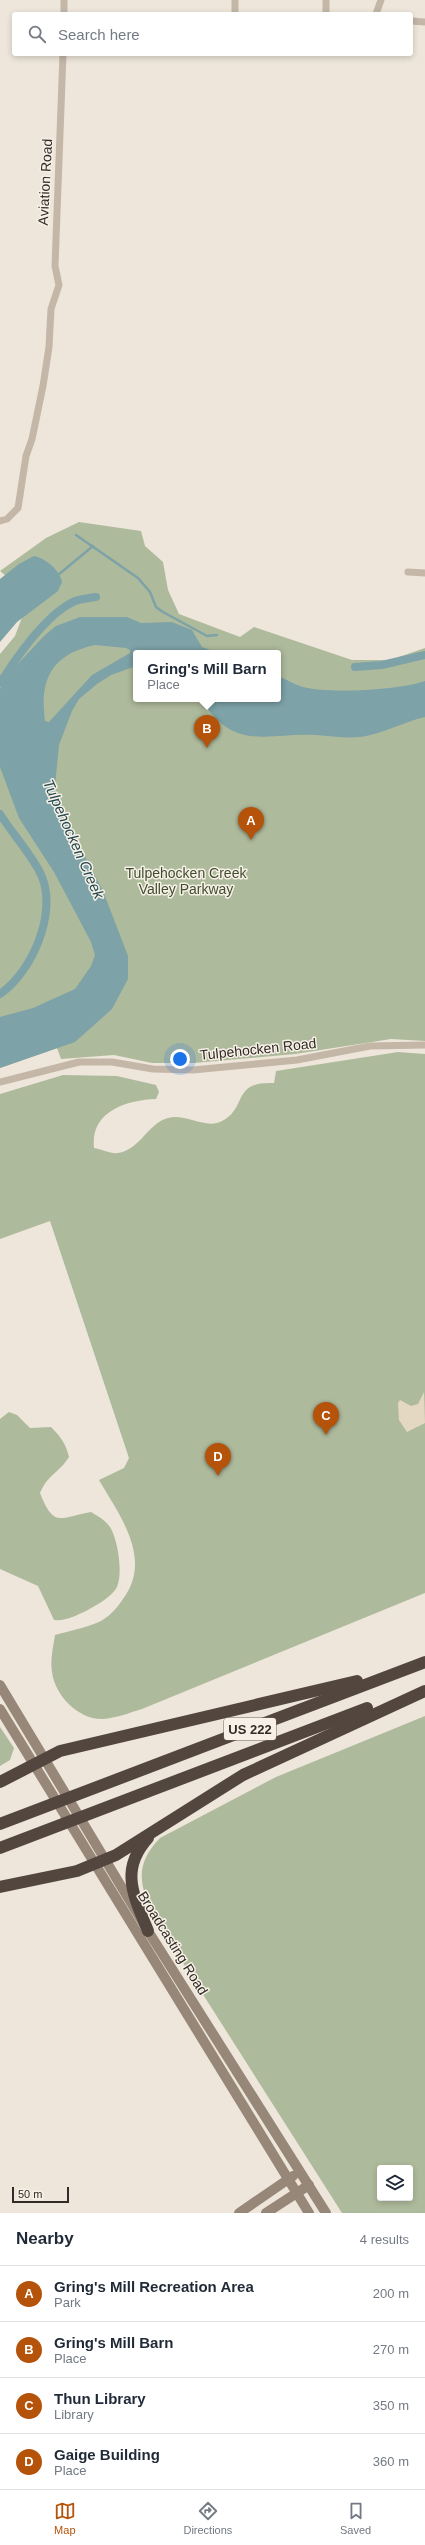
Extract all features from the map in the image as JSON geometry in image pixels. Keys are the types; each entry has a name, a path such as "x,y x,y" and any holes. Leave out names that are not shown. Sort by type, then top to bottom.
{"highway":[{"path":"0,1782 60,1751 312,1693 425,1662"},
{"name":"US 222","path":"0,1824 425,1662"},
{"name":"US 222","path":"0,1848 425,1686"},
{"path":"0,1887 77,1871 100,1862 157,1829 243,1775 425,1691"},
{"path":"148,1931 133,1895 131,1873 137,1853 157,1829"}],"main road":[{"name":"Broadcasting Road","path":"0,1685 38,1762"},
{"name":"Broadcasting Road","path":"0,1709 38,1762 100,1862 309,2213"},
{"name":"Broadcasting Road","path":"100,1862 148,1931 326,2213"},
{"path":"238,2213 300,2172"},
{"path":"266,2213 309,2185"}],"street":[{"path":"64,0 64,12"},
{"path":"235,0 235,12"},
{"path":"326,0 326,12"},
{"path":"377,12 382,0"},
{"path":"413,21 425,22"},
{"name":"Aviation Road","path":"0,522 8,519 18,508 26,456 32,439 43,386 49,347 51,308 59,285 55,266 63,56"},
{"path":"408,572 425,573"},
{"name":"Tulpehocken Road","path":"0,1082 79,1062 112,1062 153,1069 193,1070 297,1060 370,1046 425,1045"}],"green space":[{"name":"Tulpehocken Creek Valley Parkway","path":"79,522 141,531 145,546 163,562 168,590 179,614 240,637 254,627 352,660 390,660 425,648 425,1041 391,1039 295,1054 194,1063 152,1063 114,1055 61,1059 57,1048 0,1068 0,654 15,636 30,596 0,571 46,538"},
{"path":"398,1052 425,1054 425,1593 142,1709 103,1719 85,1715 77,1711 63,1698 54,1681 51,1663 55,1635 88,1626 103,1620 118,1606 131,1584 135,1569 134,1553 130,1538 116,1508 99,1480 124,1468 129,1458 50,1221 0,1239 0,1094 63,1075 117,1076 156,1085 159,1092 156,1099 122,1105 112,1110 98,1125 94,1136 94,1148 112,1153 118,1153 126,1151 132,1147 155,1125 168,1118 175,1117 209,1124 222,1121 230,1116 242,1096 251,1086 274,1083 276,1071"},
{"path":"9,1412 17,1415 30,1428 51,1427 65,1444 69,1457 50,1477 40,1493 49,1512 59,1518 64,1518 91,1512 101,1518 110,1527 115,1540 120,1565 120,1574 117,1587 111,1595 99,1604 66,1619 54,1620 38,1586 0,1569 0,1419"},
{"path":"425,1716 425,2213 342,2213 155,1919 146,1897 142,1877 146,1858 151,1848 160,1838 276,1777"},
{"path":"0,1727 14,1748 10,1760 0,1766"}],"shaded area":[{"path":"424,1392 425,1423 407,1432 399,1420 398,1403 400,1400 411,1406 418,1404"}],"water":[{"path":"34,556 43,559 51,565 58,573 62,582 58,591 17,622 0,642 0,579 19,564"},
{"name":"Tulpehocken Creek","path":"80,617 127,617 141,623 172,622 192,630 202,647 210,650 133,650 133,667 111,675 97,684 79,699 72,711 59,745 55,786 67,822 103,891 128,956 128,979 112,1009 75,1042 0,1068 0,1017 33,1008 75,989 91,966 95,955 91,942 54,872 19,818 0,767 0,689 14,668 44,636 56,626","holes":["95,645 126,648 130,650 130,653 92,675 49,722 45,721 44,692 47,680 52,670 59,662 81,649"]},
{"path":"281,677 303,687 346,691 399,687 425,681 425,717 377,733 363,736 252,736 238,733 226,727 213,716 203,702 281,702"}],"waterway":[{"path":"76,535 138,578 150,592 156,607 163,612 207,636 217,635"},
{"path":"58,575 93,546"},
{"path":"0,683 23,649 54,615 75,601 96,597"},
{"path":"355,667 382,665 425,655"},
{"path":"0,814 39,870 46,892 44,924 39,941 22,972 12,984 0,994"}],"place":[{"name":"Gring's Mill Barn","path":"207,748"},
{"name":"Gring's Mill Recreation Area","path":"251,840"},
{"name":"Thun Library","path":"326,1435"},
{"name":"Gaige Building","path":"218,1476"}]}
